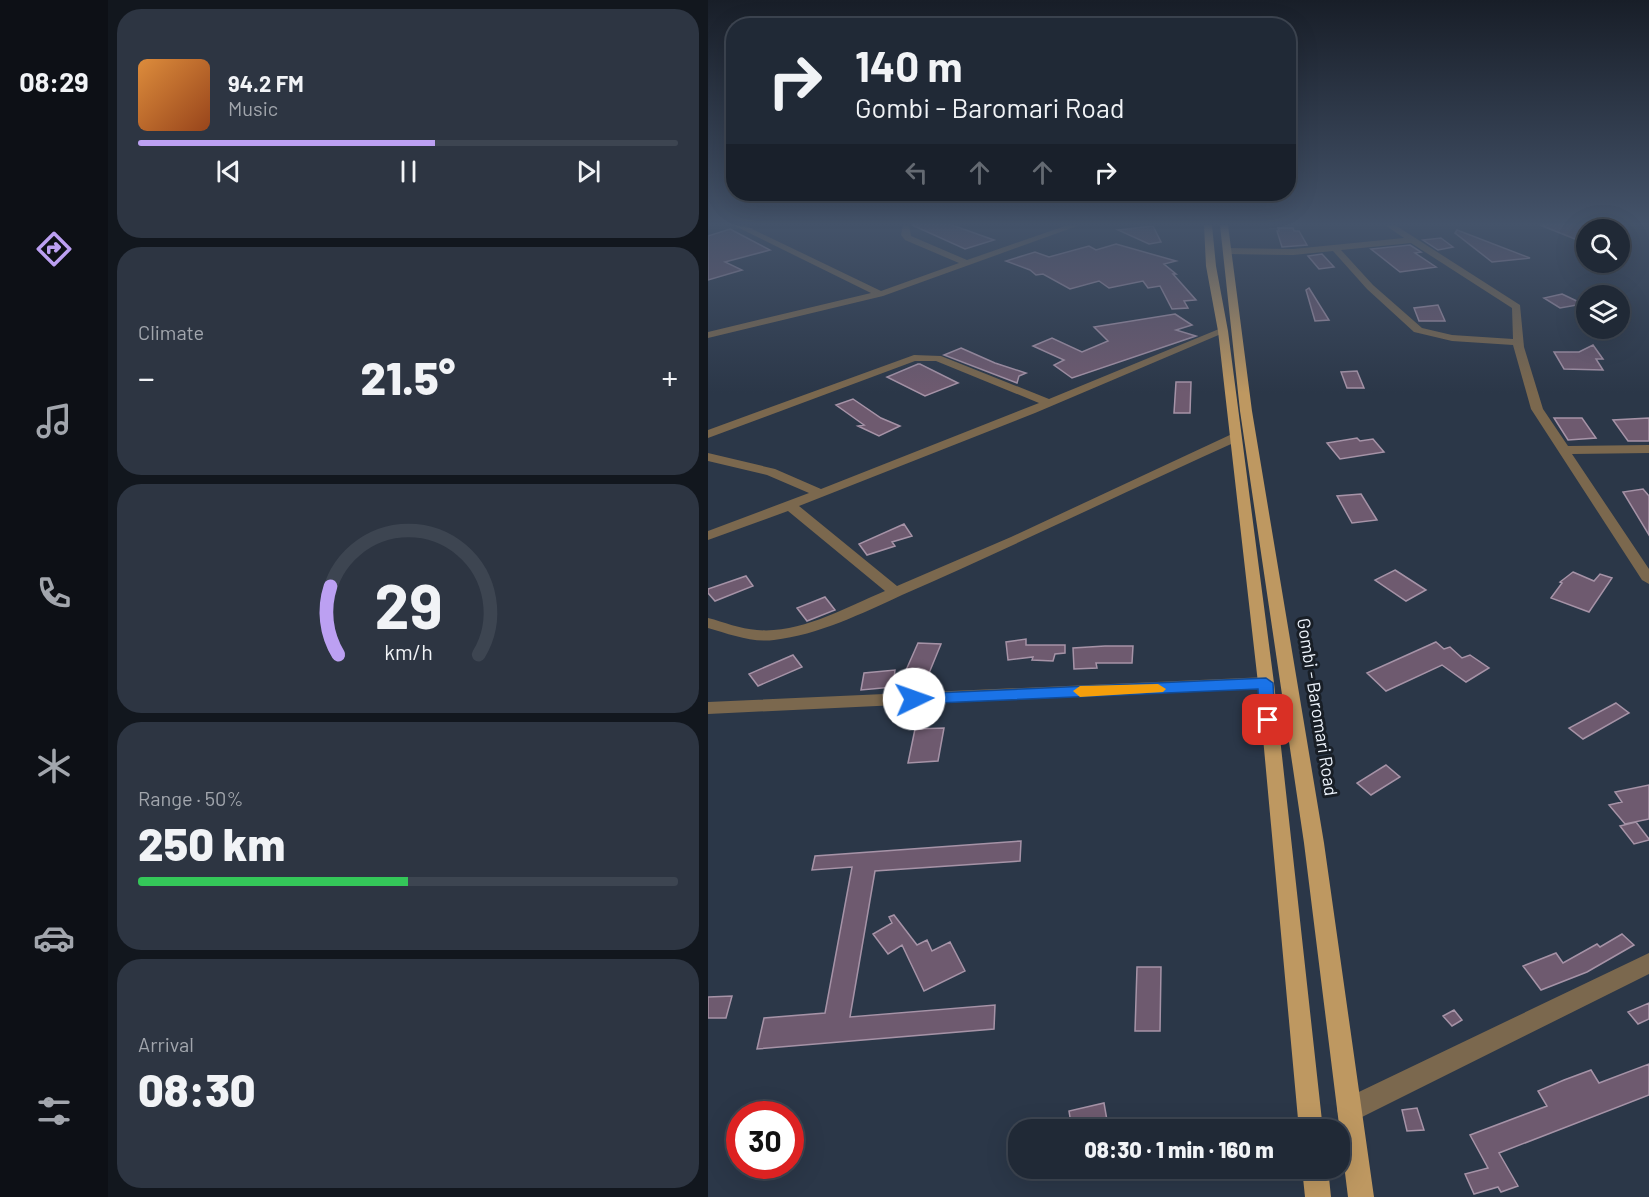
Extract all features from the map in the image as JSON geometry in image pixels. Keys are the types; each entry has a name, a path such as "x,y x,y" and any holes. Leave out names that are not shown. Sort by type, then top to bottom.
{"main road":[{"name":"Gombi - Baromari Road","path":"1214,281 1239,411 1314,843 1361,1197"},
{"name":"Gombi - Baromari Road","path":"1229,281 1239,411 1236,437 1266,683 1310,1119"},
{"path":"1316,1179 1318,1197"}],"street":[{"path":"853,281 880,294"},
{"path":"708,335 807,313 880,294 919,281"},
{"path":"1364,281 1418,330 1452,338 1519,342"},
{"path":"1476,281 1517,307 1516,324 1519,342 1537,409 1649,580"},
{"path":"708,536 821,494 1223,331"},
{"path":"708,434 914,358 937,358 1049,403"},
{"path":"708,623 754,636 775,634 833,619 1012,543 1072,512 1236,437"},
{"path":"1566,450 1649,449"},
{"path":"708,457 771,472 821,494"},
{"path":"790,506 896,593"},
{"path":"708,708 1266,683"},
{"path":"1349,1110 1649,963"}],"building":[{"path":"1055,281 1179,281 1196,300 1184,301 1188,308 1172,309 1160,286 1148,288 1143,281 1109,288 1099,281 1070,289"},
{"path":"1309,288 1329,320 1315,321 1306,290"},
{"path":"1562,294 1576,301 1576,305 1560,308 1544,298"},
{"path":"1438,305 1445,321 1419,321 1414,308"},
{"path":"1175,314 1192,325 1176,330 1196,336 1072,378 1054,365 1064,360 1033,346 1052,338 1082,352 1108,341 1094,327"},
{"path":"1593,345 1603,359 1596,359 1603,370 1564,369 1554,352 1579,352"},
{"path":"961,348 1026,373 1019,376 1017,383 944,355"},
{"path":"918,364 958,383 925,396 887,377"},
{"path":"1357,371 1364,388 1347,388 1341,372"},
{"path":"1176,382 1191,382 1190,413 1174,413"},
{"path":"853,399 881,418 900,426 879,436 858,426 864,425 836,405"},
{"path":"1554,418 1582,418 1596,438 1568,440"},
{"path":"1649,418 1649,441 1628,441 1613,420"},
{"path":"1357,438 1360,441 1373,439 1384,452 1340,459 1327,443"},
{"path":"1643,489 1649,496 1649,535 1623,492"},
{"path":"1361,494 1377,520 1352,523 1337,496"},
{"path":"904,524 912,536 892,542 895,546 867,555 859,544"},
{"path":"1395,570 1426,590 1406,601 1375,580"},
{"path":"1573,572 1594,581 1600,574 1612,578 1589,612 1551,598 1562,583 1560,582"},
{"path":"746,576 753,586 715,601 708,593 708,589"},
{"path":"825,597 835,610 807,621 797,608"},
{"path":"1026,639 1026,645 1065,645 1065,653 1055,654 1053,661 1032,660 1033,657 1008,660 1006,642"},
{"path":"1436,642 1444,649 1450,647 1462,658 1470,655 1489,668 1466,682 1442,665 1386,691 1367,673"},
{"path":"918,643 941,644 927,678 903,677"},
{"path":"1133,646 1132,663 1096,663 1097,668 1074,669 1073,648"},
{"path":"793,655 802,667 758,686 749,674"},
{"path":"895,670 893,687 861,690 864,673"},
{"path":"1616,703 1629,713 1583,739 1569,728"},
{"path":"944,728 938,761 908,763 915,729"},
{"path":"1386,765 1400,777 1371,795 1357,783"},
{"path":"1649,785 1649,819 1625,824 1609,805 1622,802 1615,792"},
{"path":"1636,822 1649,840 1634,844 1620,826"},
{"path":"1021,841 1020,861 875,871 850,1017 995,1005 994,1029 757,1049 764,1018 825,1013 852,867 812,870 815,856"},
{"path":"894,915 917,945 927,940 932,951 950,942 965,971 924,991 902,945 888,954 873,934 892,923 889,917"},
{"path":"1622,934 1634,945 1587,972 1541,990 1523,966 1556,953 1563,963 1597,944 1600,947"},
{"path":"1137,967 1161,967 1160,1031 1135,1031"},
{"path":"732,996 726,1018 708,1018 708,997"},
{"path":"1649,1003 1649,1019 1638,1024 1628,1012"},
{"path":"1454,1010 1462,1020 1452,1026 1443,1016"},
{"path":"1649,1064 1649,1095 1499,1153 1518,1186 1501,1192 1498,1187 1474,1194 1465,1174 1488,1168 1470,1135 1547,1106 1538,1091 1564,1080 1591,1070 1599,1083"},
{"path":"1104,1103 1107,1119 1070,1119 1069,1111"},
{"path":"1417,1108 1424,1130 1407,1131 1402,1110"}],"slow traffic":[{"path":"1080,691 1158,689"}],"route":[{"path":"914,699 1266,683 1268,720"}]}
